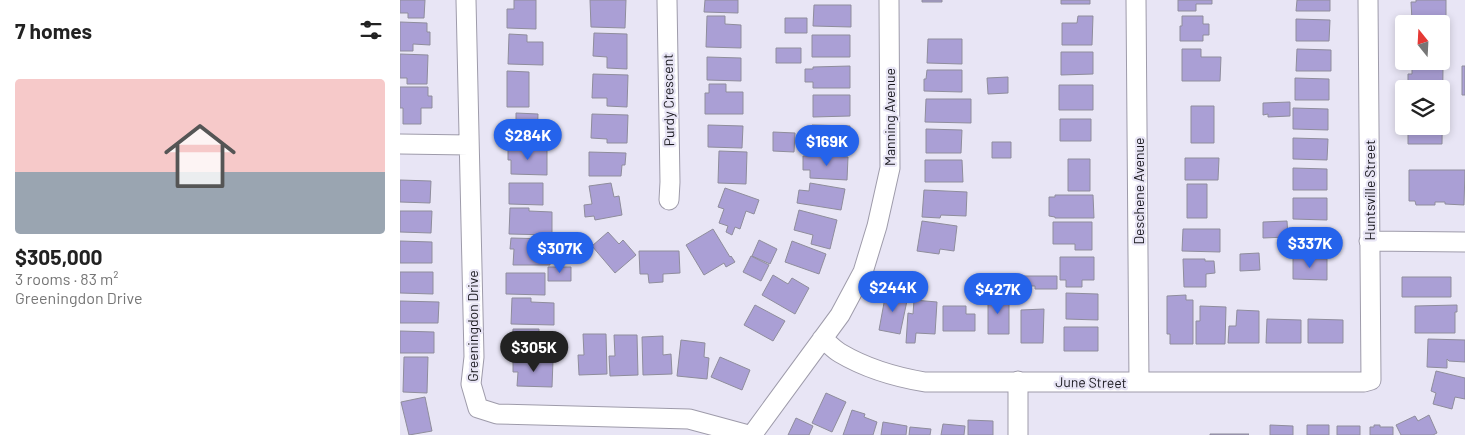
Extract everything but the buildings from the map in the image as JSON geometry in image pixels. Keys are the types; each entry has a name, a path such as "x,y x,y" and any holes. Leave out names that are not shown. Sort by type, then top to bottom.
{"street":[{"name":"Greeningdon Drive","path":"466,0 474,357 470,384 478,408 497,414 689,419 750,435"},
{"name":"Purdy Crescent","path":"667,0 669,200"},
{"name":"Manning Avenue","path":"750,435 840,315 863,272 877,226 890,168 888,0"},
{"name":"Deschene Avenue","path":"1136,0 1139,382"},
{"name":"Huntsville Street","path":"1368,0 1371,380"},
{"path":"400,144 469,145"},
{"path":"1369,241 1465,242"},
{"name":"June Street","path":"822,339 838,352 866,366 881,372 925,382 1364,382 1371,380"},
{"path":"1018,381 1018,435"}]}
